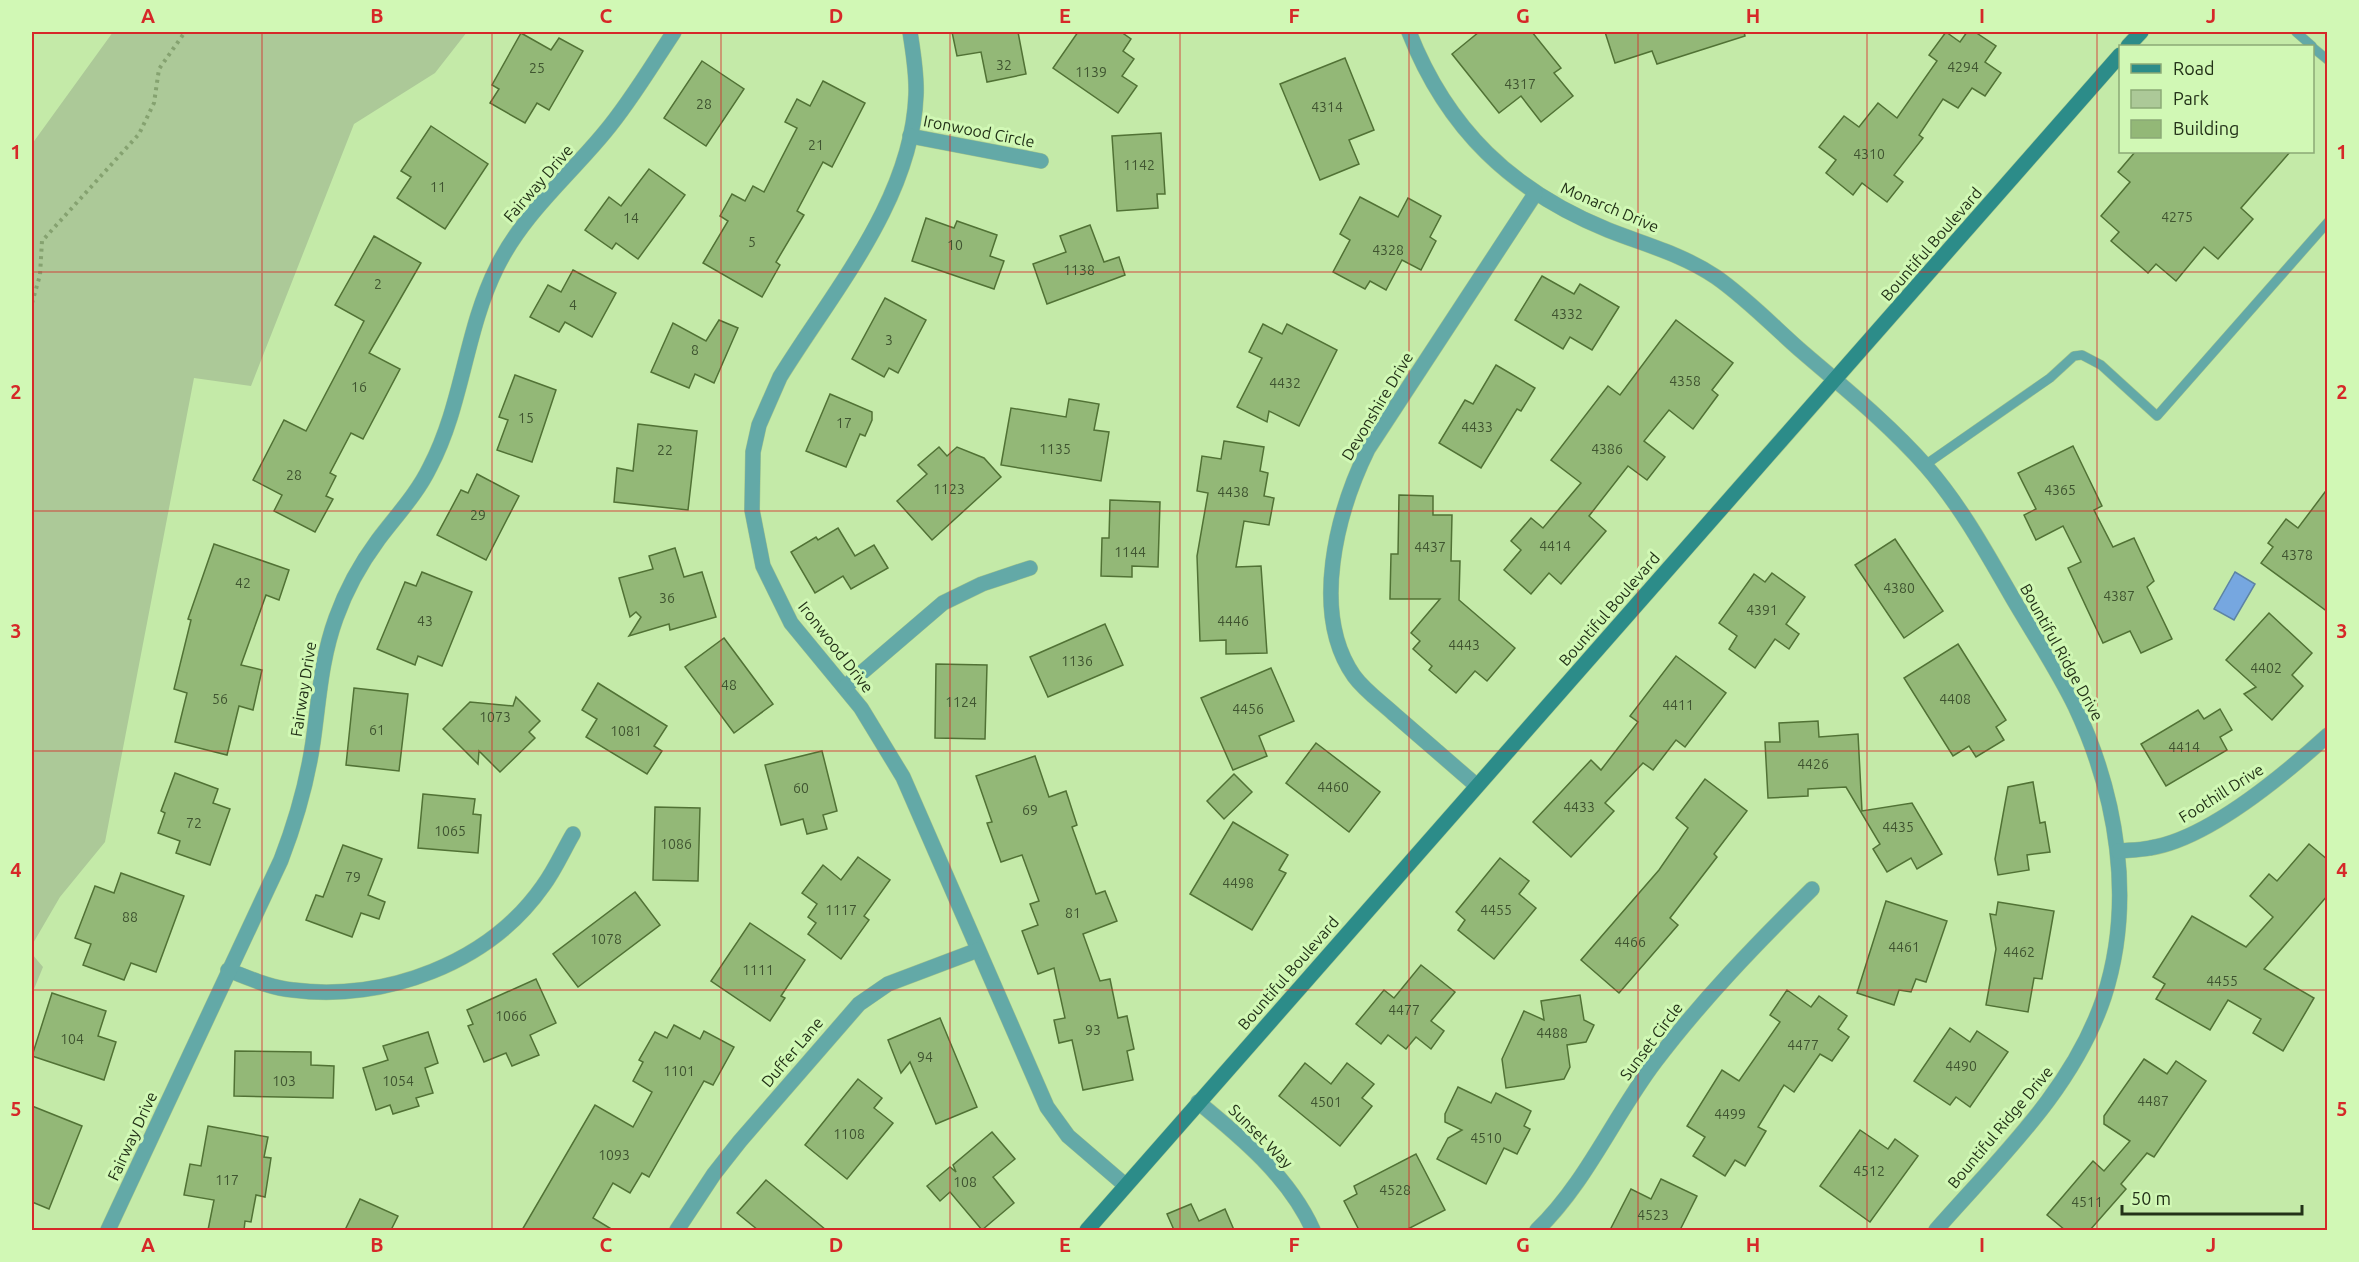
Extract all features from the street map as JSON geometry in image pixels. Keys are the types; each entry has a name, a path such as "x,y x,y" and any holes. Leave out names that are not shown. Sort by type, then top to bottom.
{"main road":[{"path":"2129,45 2141,32"},
{"name":"Bountiful Boulevard","path":"1087,1230 2119,57"}],"street":[{"name":"Fairway Drive","path":"108,1230 281,860 301,802 311,750 322,663 337,615 362,564 410,501 431,467 455,405 479,307 497,265 528,218 596,144 626,105 674,32"},
{"name":"Ironwood Drive","path":"910,32 916,96 905,160 888,203 780,377 759,425 753,452 752,510 763,566 791,623 845,687 876,730 903,777 1047,1107 1068,1136 1125,1185"},
{"name":"Monarch Drive","path":"1409,32 1424,68 1457,120 1500,168 1535,194 1578,217 1671,252 1695,264 1739,295 1835,380"},
{"name":"Ironwood Circle","path":"910,136 1041,161"},
{"name":"Devonshire Drive","path":"1477,786 1355,678 1336,638 1332,597 1334,570 1344,508 1354,478 1368,448 1535,194"},
{"name":"Bountiful Ridge Drive","path":"1835,380 1871,410 1925,465 1961,511 2075,706 2103,777 2118,851 2118,923 2113,959 2105,994 2081,1052 2048,1102 1936,1230"},
{"path":"845,687 943,603 982,584 1030,568"},
{"name":"Foothill Drive","path":"2118,851 2151,848 2192,833 2248,801 2328,735"},
{"path":"228,970 267,985 317,993 372,989 428,973 484,943 507,925 543,886 573,834"},
{"name":"Sunset Circle","path":"1537,1230 1573,1187 1654,1063 1721,980 1812,889"},
{"name":"Duffer Lane","path":"677,1230 702,1191 740,1141 860,1004 897,980 978,950"},
{"name":"Sunset Way","path":"1198,1102 1265,1162 1296,1201 1313,1230"}],"lane":[{"path":"2296,32 2311,45"},
{"path":"2314,48 2328,60"},
{"path":"1925,465 2050,378 2074,356 2082,355 2101,365 2157,416 2328,222"}],"path":[{"path":"32,303 40,275 42,242 139,134 154,103 159,69 184,32"}],"green space":[{"path":"113,32 467,32 435,73 354,124 251,386 194,378 105,842 60,897 32,945 32,144"},
{"path":"32,954 43,967 32,994"}],"water":[{"path":"2235,572 2255,584 2234,620 2214,609"}],"building":[{"path":"952,32 1018,32 1026,74 987,82 981,52 957,56"},
{"path":"1078,32 1121,32 1131,39 1123,51 1134,59 1122,76 1137,86 1118,113 1053,68"},
{"path":"1479,32 1532,32 1561,68 1554,73 1573,96 1541,122 1521,96 1499,113 1452,54"},
{"path":"1605,32 1744,32 1745,36 1657,64 1652,51 1615,63"},
{"path":"1946,32 1960,42 1967,32 1975,32 1996,46 1985,62 2001,73 1985,96 1972,88 1958,108 1943,99 1919,135 1923,138 1894,175 1903,182 1887,202 1862,183 1853,195 1826,173 1836,160 1819,147 1844,116 1859,127 1878,103 1897,118 1937,61 1929,55"},
{"path":"521,33 551,50 559,38 583,51 549,110 537,103 525,123 490,103 499,89 492,85"},
{"path":"1345,58 1374,130 1349,140 1359,164 1320,180 1280,84"},
{"path":"702,61 744,89 706,146 664,118"},
{"path":"823,81 865,103 832,167 823,162 797,211 804,215 776,262 780,265 762,297 703,263 728,221 720,216 732,194 745,201 753,186 764,192 797,128 785,122 797,99 810,106"},
{"path":"431,126 488,164 445,229 397,198 411,177 401,171"},
{"path":"1161,133 1165,194 1157,194 1158,208 1117,211 1112,136"},
{"path":"2134,153 2289,153 2241,208 2253,219 2218,259 2204,247 2176,281 2156,264 2148,273 2111,241 2119,232 2101,216 2130,182 2118,172"},
{"path":"649,169 685,195 638,259 616,243 612,249 585,230 609,197 621,206"},
{"path":"1360,197 1398,217 1408,198 1441,216 1430,237 1436,241 1421,270 1402,260 1386,290 1370,281 1365,289 1333,272 1350,240 1340,234"},
{"path":"926,218 954,228 957,221 997,235 990,256 1004,261 994,289 912,261"},
{"path":"1090,225 1104,262 1119,257 1125,275 1047,304 1033,264 1066,252 1060,236"},
{"path":"374,236 421,263 369,353 400,369 363,439 351,433 330,473 336,476 326,496 333,499 315,532 274,511 282,495 253,480 284,420 306,431 364,321 335,305"},
{"path":"573,270 616,293 592,337 565,322 559,332 530,317 548,285 561,292"},
{"path":"1542,276 1574,294 1580,284 1619,307 1592,350 1570,337 1563,349 1515,320"},
{"path":"885,298 926,320 898,373 889,368 884,377 852,359"},
{"path":"719,320 738,328 714,383 695,374 689,388 651,372 673,323 706,341"},
{"path":"1676,320 1733,363 1712,390 1718,395 1693,429 1669,410 1644,441 1665,457 1647,480 1628,466 1589,516 1606,531 1561,584 1549,573 1531,594 1504,570 1521,550 1511,541 1531,518 1543,528 1581,483 1551,460 1608,386 1620,395"},
{"path":"1263,324 1282,334 1287,324 1337,350 1299,426 1269,411 1267,422 1237,407 1262,358 1249,352"},
{"path":"1496,365 1535,388 1521,411 1517,409 1481,468 1439,443 1465,400 1473,404"},
{"path":"515,375 556,390 532,462 497,450 508,420 499,417"},
{"path":"830,394 872,412 872,420 865,436 860,434 846,467 806,451"},
{"path":"1069,399 1099,404 1094,430 1109,432 1101,481 1001,465 1011,408 1066,417"},
{"path":"638,424 697,431 688,510 614,502 617,468 633,471"},
{"path":"1224,441 1264,447 1260,471 1268,473 1264,496 1274,498 1269,525 1244,521 1236,567 1261,566 1267,653 1226,654 1226,640 1200,641 1197,556 1208,493 1197,491 1202,456 1221,459"},
{"path":"2073,446 2102,506 2094,510 2113,547 2134,538 2154,581 2147,587 2172,639 2141,653 2130,631 2103,643 2068,568 2081,562 2063,526 2036,540 2024,515 2036,509 2018,473"},
{"path":"939,447 947,456 957,447 984,458 1001,477 932,540 897,501 927,474 918,465"},
{"path":"477,474 519,496 486,560 437,535 461,490 468,493"},
{"path":"2328,488 2328,612 2261,563 2273,547 2268,543 2286,519 2298,528"},
{"path":"1399,495 1433,496 1433,515 1452,515 1451,561 1460,561 1459,600 1515,648 1487,681 1475,671 1456,693 1429,670 1432,666 1413,649 1420,641 1411,633 1440,599 1390,599 1391,554 1398,554"},
{"path":"1110,500 1160,502 1158,567 1132,566 1132,577 1101,576 1102,538 1109,538"},
{"path":"838,528 855,556 874,545 888,568 851,589 843,576 815,593 791,552 816,537 818,540"},
{"path":"1895,539 1943,611 1904,638 1855,565"},
{"path":"214,544 289,570 279,600 266,595 241,665 262,670 253,710 239,706 227,755 175,742 187,693 174,689 191,620 188,619"},
{"path":"675,548 684,577 702,572 716,617 670,630 669,624 629,636 641,617 636,612 630,617 619,578 653,569 649,556"},
{"path":"422,572 472,592 442,666 418,656 415,665 377,649 405,582 416,586"},
{"path":"1772,573 1805,597 1786,624 1799,634 1789,649 1775,639 1755,668 1729,649 1737,636 1719,623 1754,574 1765,582"},
{"path":"2269,613 2312,653 2292,675 2303,686 2272,720 2244,694 2256,687 2226,660"},
{"path":"1105,624 1123,665 1048,697 1030,657"},
{"path":"724,638 773,704 734,733 685,667"},
{"path":"1958,644 2006,720 1996,727 2004,740 1976,757 1969,746 1953,756 1904,678"},
{"path":"1676,656 1726,693 1685,747 1676,740 1653,770 1643,763 1605,803 1614,811 1571,857 1533,822 1591,760 1601,770 1638,722 1630,716"},
{"path":"936,664 987,665 985,739 935,738"},
{"path":"1271,668 1294,721 1259,736 1267,756 1233,770 1201,698"},
{"path":"598,683 667,726 654,746 662,751 647,774 586,737 597,719 582,710"},
{"path":"354,688 408,694 399,771 346,765"},
{"path":"516,697 540,721 529,732 535,738 500,772 479,751 478,764 443,729 470,702 513,706"},
{"path":"2220,709 2232,730 2220,737 2227,750 2166,786 2141,744 2198,710 2204,719"},
{"path":"1818,721 1819,737 1858,734 1862,811 1912,803 1942,854 1917,869 1911,858 1887,872 1873,849 1880,844 1846,787 1808,789 1808,796 1768,798 1765,742 1780,742 1779,723"},
{"path":"1316,743 1380,792 1349,832 1286,783"},
{"path":"822,751 837,811 823,815 827,829 807,834 803,819 781,825 765,765"},
{"path":"1035,756 1049,797 1066,791 1077,825 1072,827 1096,894 1105,891 1117,921 1083,934 1100,981 1110,979 1118,1018 1127,1016 1134,1049 1127,1051 1133,1080 1083,1090 1072,1040 1059,1043 1054,1020 1065,1018 1054,968 1038,974 1022,931 1038,925 1030,904 1039,901 1022,855 1001,862 987,823 992,822 976,776"},
{"path":"175,773 218,789 213,803 230,809 210,865 176,853 180,841 158,833 165,813 161,811"},
{"path":"1234,774 1252,792 1224,819 1207,801"},
{"path":"1705,779 1747,811 1714,854 1717,857 1670,918 1678,925 1619,993 1581,960 1659,870 1688,828 1676,818"},
{"path":"2033,782 2040,823 2045,822 2050,852 2027,855 2029,870 1998,875 1995,859 2008,787"},
{"path":"423,794 475,799 473,814 481,815 478,853 418,848"},
{"path":"655,807 700,808 698,881 653,880"},
{"path":"1233,822 1288,855 1279,870 1286,873 1252,930 1190,894"},
{"path":"2309,844 2328,860 2328,895 2264,969 2314,998 2283,1051 2253,1033 2261,1019 2228,1000 2210,1030 2156,999 2165,984 2153,977 2192,916 2246,947 2273,917 2250,896 2269,874 2277,881"},
{"path":"343,845 382,859 368,895 385,902 379,919 361,913 352,937 306,920 316,895 323,897"},
{"path":"858,857 890,880 864,916 869,920 841,959 808,934 816,923 808,917 817,904 802,893 823,865 841,880"},
{"path":"1500,858 1529,881 1519,894 1536,908 1494,959 1458,930 1465,920 1456,912"},
{"path":"121,873 184,896 156,972 131,963 124,980 83,965 91,944 75,938 95,886 114,893"},
{"path":"635,892 660,925 578,987 553,954"},
{"path":"1886,901 1947,921 1926,982 1916,979 1911,992 1899,990 1894,1005 1857,993"},
{"path":"1998,902 2054,911 2042,979 2034,978 2028,1012 1986,1005 1996,949 1990,914 1996,915"},
{"path":"750,923 805,960 781,996 785,998 770,1021 711,981"},
{"path":"1421,965 1455,992 1431,1021 1444,1031 1431,1049 1416,1037 1406,1049 1388,1035 1381,1044 1356,1024 1384,990 1394,998"},
{"path":"536,979 556,1023 530,1035 539,1055 512,1066 506,1053 484,1062 468,1026 473,1024 467,1010"},
{"path":"1787,990 1811,1007 1819,996 1847,1016 1838,1029 1849,1037 1832,1061 1820,1054 1794,1092 1784,1085 1758,1127 1766,1131 1745,1166 1735,1160 1725,1176 1693,1156 1705,1137 1687,1126 1722,1070 1739,1081 1780,1022 1770,1015"},
{"path":"52,993 106,1011 98,1036 116,1042 104,1080 32,1056"},
{"path":"1580,995 1584,1020 1594,1025 1586,1042 1567,1045 1570,1067 1564,1079 1506,1088 1502,1059 1524,1011 1544,1020 1541,1001"},
{"path":"940,1018 977,1107 936,1124 910,1062 901,1073 888,1040"},
{"path":"674,1025 700,1039 704,1031 734,1047 713,1085 704,1081 649,1177 642,1173 630,1193 613,1183 593,1218 613,1230 522,1230 595,1105 633,1127 652,1092 633,1081 643,1062 639,1060 655,1032 667,1038"},
{"path":"1950,1028 1970,1042 1977,1031 2008,1052 1970,1107 1956,1097 1950,1105 1914,1081"},
{"path":"428,1032 438,1063 425,1068 433,1093 416,1098 419,1106 393,1114 390,1105 376,1110 363,1068 388,1060 383,1046"},
{"path":"235,1051 311,1052 311,1065 334,1066 333,1098 234,1096"},
{"path":"2144,1059 2167,1074 2176,1061 2206,1081 2154,1157 2147,1153 2121,1184 2126,1189 2090,1230 2065,1230 2047,1215 2093,1161 2104,1171 2130,1141 2104,1124 2104,1116"},
{"path":"1305,1063 1331,1084 1347,1063 1374,1084 1362,1098 1372,1106 1340,1146 1279,1096"},
{"path":"858,1079 882,1098 874,1108 893,1123 847,1179 805,1145"},
{"path":"1458,1087 1491,1103 1496,1093 1531,1111 1524,1126 1530,1129 1517,1154 1504,1148 1486,1184 1437,1159 1448,1138 1462,1130 1445,1122 1445,1114"},
{"path":"32,1106 82,1126 49,1209 32,1202"},
{"path":"208,1126 268,1137 264,1157 271,1158 265,1197 256,1195 251,1222 245,1221 244,1230 208,1230 214,1200 184,1195 190,1164 201,1166"},
{"path":"1860,1130 1888,1149 1895,1139 1918,1156 1870,1222 1820,1186"},
{"path":"992,1132 1015,1159 993,1177 1014,1203 982,1230 950,1192 940,1201 927,1186 950,1167 956,1172 953,1165"},
{"path":"1416,1154 1445,1210 1406,1230 1359,1230 1344,1201 1357,1194 1354,1186"},
{"path":"1661,1179 1697,1196 1680,1230 1610,1230 1631,1189 1651,1199"},
{"path":"766,1180 826,1230 758,1230 737,1213"},
{"path":"360,1199 398,1216 391,1230 345,1230"},
{"path":"1191,1204 1199,1221 1225,1209 1234,1230 1174,1230 1167,1214"}]}
